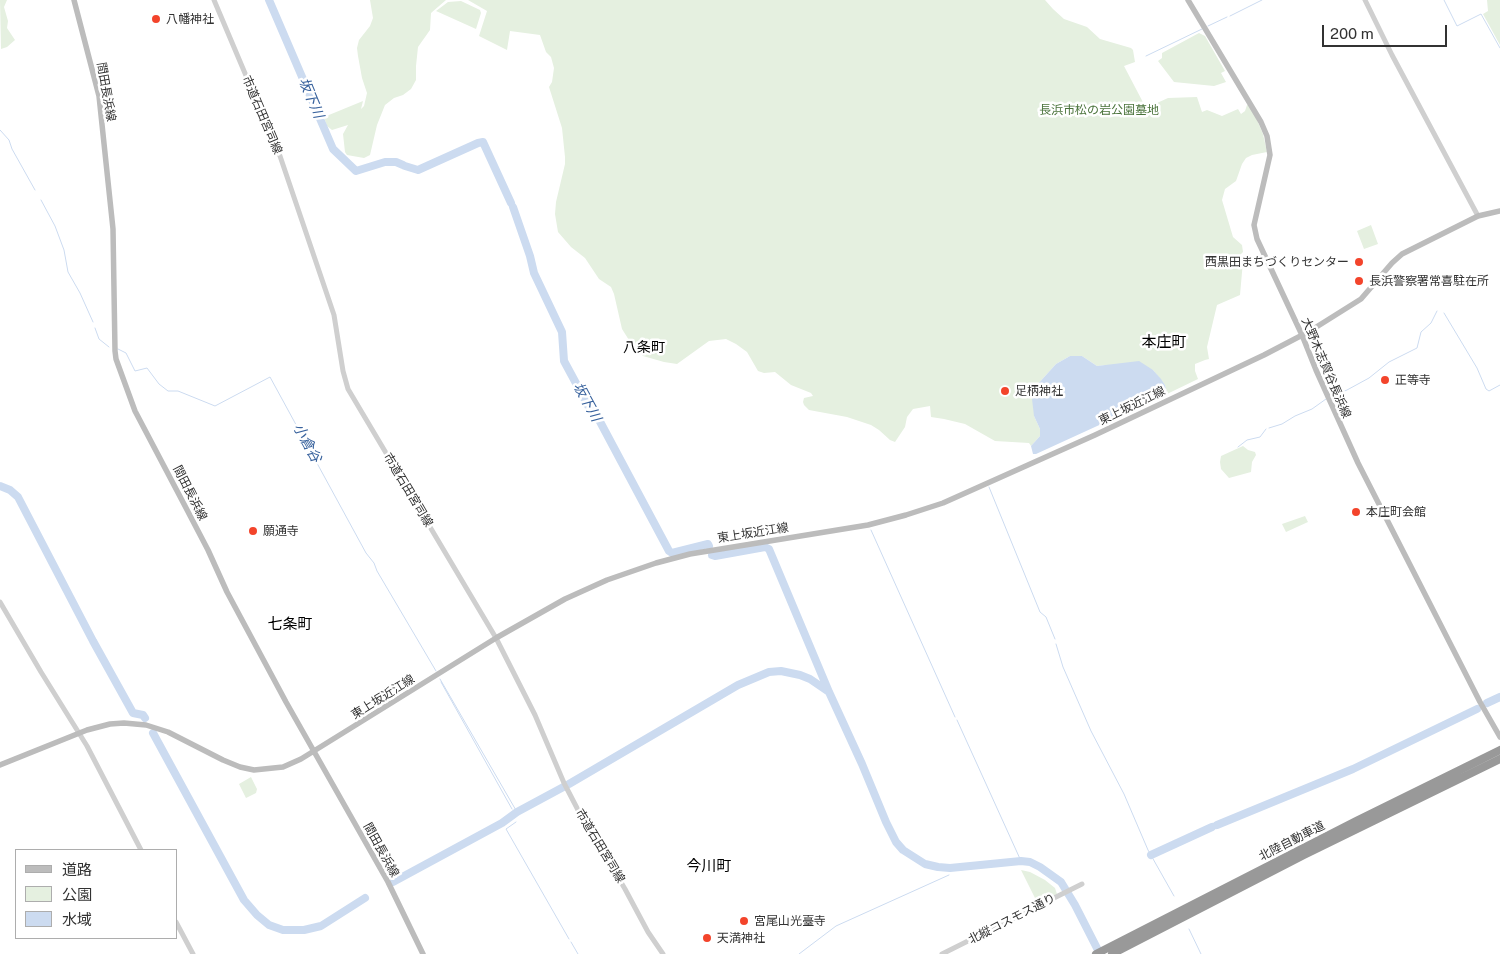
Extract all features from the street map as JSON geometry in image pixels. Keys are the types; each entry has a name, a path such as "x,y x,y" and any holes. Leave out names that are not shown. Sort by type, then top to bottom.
{"highway":[{"name":"北陸自動車道","path":"1096,954 1127,941 1312,851 1494,759 1500,750"},
{"name":"北陸自動車道","path":"1112,954 1127,941"}],"main road":[{"name":"間田長浜線","path":"74,0 99,96 113,229 116,359 135,411 186,506 227,592 388,882 423,954"},
{"name":"大野木志賀谷長浜線","path":"1188,0 1262,122 1268,136 1270,155 1256,214 1254,231 1257,239 1375,497 1480,702 1500,737"},
{"name":"東上坂近江線","path":"0,765 80,733 110,724 124,723 146,725 168,732 231,764 254,770 283,766 301,759 496,638 594,586 656,563 723,548 868,525 906,515 943,503 1095,435 1255,360 1302,335 1361,299 1383,272 1402,254 1478,216 1500,210"}],"street":[{"name":"市道石田宮司線","path":"214,0 280,156 334,315 343,371 348,389 496,638 535,715 564,783 578,810 648,932 663,954"},
{"path":"1365,0 1478,216"},
{"path":"0,602 80,733 140,849"},
{"name":"北縦コスモス通り","path":"942,954 1082,884"},
{"path":"178,926 192,954"}],"green space":[{"path":"0,0 7,0 4,7 8,21 7,28 15,40 7,47 1,49"},
{"path":"370,0 446,0 431,13 430,30 418,47 416,80 411,89 385,105 377,125 370,155 364,158 347,155 345,152 343,134 348,125 332,130 327,126 324,117 363,101 361,109 364,106 367,93 362,78 357,48 359,40 370,26 373,18"},
{"name":"長浜市松の岩公園墓地","path":"468,0 1045,0 1064,19 1087,27 1100,39 1133,50 1135,62 1124,66 1146,108 1168,98 1197,97 1202,112 1207,110 1222,116 1238,109 1241,114 1248,105 1255,115 1263,134 1267,152 1246,158 1236,181 1225,189 1222,200 1233,237 1242,245 1243,252 1240,255 1243,261 1240,295 1217,305 1207,347 1209,359 1195,364 1198,379 1167,394 1165,385 1153,370 1107,365 1097,366 1082,356 1070,356 1056,364 1037,385 1034,416 1040,429 1040,436 1031,446 1029,443 995,441 965,424 931,417 930,406 913,409 907,417 905,427 895,442 871,425 847,417 809,410 803,402 804,398 813,396 811,393 791,385 775,372 764,373 758,371 747,352 726,339 709,341 677,364 643,356 634,348 622,329 611,287 599,279 585,258 571,247 558,232 555,214 556,202 565,157 562,128 549,87 552,82 554,68 551,57 546,52 540,35 510,31 507,50 479,36 487,11"},
{"path":"1487,0 1500,0 1500,45 1483,14 1488,11"},
{"path":"461,1 480,10 481,13 476,29 436,11 448,2"},
{"path":"1199,33 1205,36 1225,71 1221,73 1226,82 1214,86 1174,82 1158,61 1162,58 1162,53"},
{"path":"1371,225 1378,244 1364,249 1357,231"},
{"path":"1243,446 1255,452 1256,455 1252,462 1251,472 1229,478 1221,469 1221,456"},
{"path":"1305,516 1308,522 1286,532 1282,524"},
{"path":"251,777 257,789 256,793 246,798 239,784"},
{"path":"1021,870 1030,872 1045,880 1055,888 1057,894 1038,904"}],"water":[{"path":"1070,356 1082,356 1097,366 1139,361 1153,370 1161,379 1167,394 1033,454 1031,446 1040,436 1040,429 1034,416 1032,399 1037,385 1056,364"}],"waterway":[{"name":"坂下川","path":"269,0 333,149 356,171 385,162 396,162 403,165"},
{"path":"1230,16 1262,0"},
{"path":"1444,0 1457,26 1481,14 1500,48"},
{"path":"1208,26 1227,17"},
{"path":"1146,56 1202,29"},
{"name":"小倉谷","path":"0,130 9,140 35,190"},
{"name":"坂下川","path":"405,166 418,170 483,142 511,203"},
{"name":"小倉谷","path":"41,200 55,226 64,250 68,272 93,322"},
{"name":"坂下川","path":"513,207 534,273 562,332 564,361 591,411 597,416 669,551 672,553 708,544 709,546"},
{"path":"1332,396 1369,378 1389,362 1417,348 1421,332 1431,323 1437,311"},
{"path":"1444,313 1477,368 1486,389 1489,391 1500,385"},
{"name":"小倉谷","path":"95,328 99,339 109,347"},
{"name":"小倉谷","path":"118,349 126,353 135,371 147,368 159,384 168,391 178,391 215,406 270,377 366,553 374,563 436,671"},
{"path":"1269,428 1282,424 1312,409 1326,399"},
{"path":"1238,447 1247,440 1260,437 1266,429"},
{"path":"0,486 10,490 18,497 133,713 143,715 145,718"},
{"path":"989,487 1040,612 1046,617 1055,639"},
{"path":"871,530 955,717"},
{"path":"712,555 765,547 769,549 829,692 896,842 903,850 925,864 950,868"},
{"path":"1056,644 1063,667 1091,731 1124,794 1148,850 1174,896"},
{"path":"393,882 502,823 517,812 569,784 738,685 769,672 781,671 810,679 829,692"},
{"name":"小倉谷","path":"440,679 517,812"},
{"name":"小倉谷","path":"441,682 512,809"},
{"path":"1487,703 1500,697"},
{"path":"1217,825 1353,769 1477,709"},
{"path":"957,720 1021,861"},
{"path":"153,733 244,900 269,925 283,930 304,930 321,926 365,898"},
{"path":"516,822 506,829 569,939"},
{"path":"1151,855 1212,827"},
{"path":"950,868 1021,861 1030,862 1040,867 1061,882 1100,954"},
{"path":"799,954 836,926 949,875"},
{"path":"1189,929 1201,954"},
{"path":"571,942 578,954"}],"place":[{"name":"八幡神社","path":"156,19"},
{"name":"西黒田まちづくりセンター","path":"1359,262"},
{"name":"長浜警察署常喜駐在所","path":"1359,281"},
{"name":"正等寺","path":"1385,380"},
{"name":"足柄神社","path":"1005,391"},
{"name":"本庄町会館","path":"1356,512"},
{"name":"願通寺","path":"253,531"},
{"name":"宮尾山光臺寺","path":"744,921"},
{"name":"天満神社","path":"707,938"}],"district":[{"name":"本庄町","path":"1164,342"},
{"name":"八条町","path":"644,348"},
{"name":"七条町","path":"290,624"},
{"name":"今川町","path":"709,866"}]}
